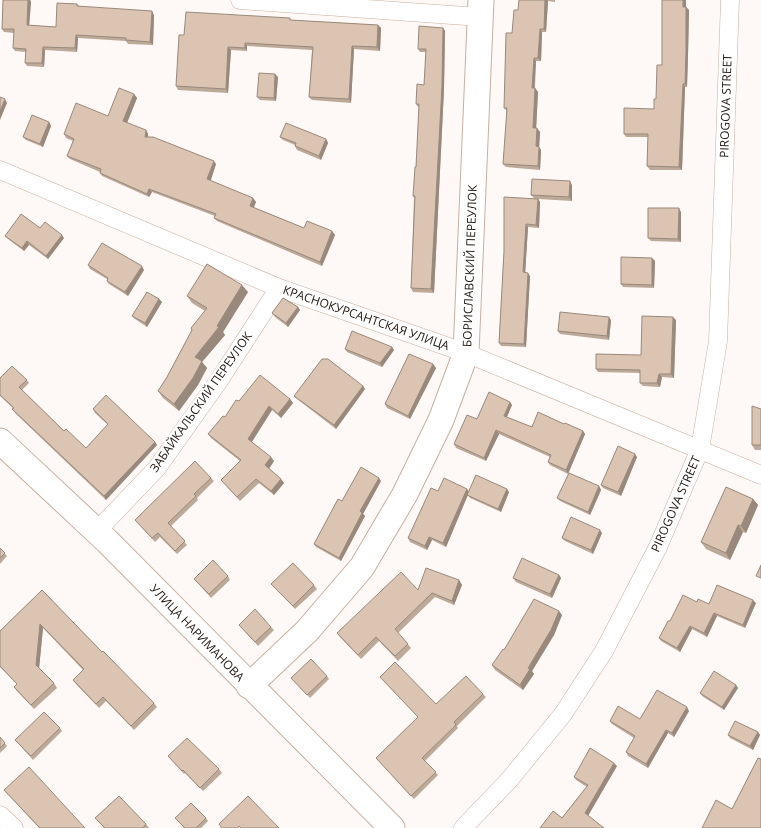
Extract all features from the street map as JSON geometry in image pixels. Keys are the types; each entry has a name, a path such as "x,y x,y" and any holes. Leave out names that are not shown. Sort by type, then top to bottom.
{"street":[{"name":"БОРИСЛАВСКИЙ ПЕРЕУЛОК","path":"240,0 480,9 466,353 441,420 405,494 362,567 307,631 249,686"},
{"name":"PIROGOVA STREET","path":"463,828 510,779 563,714 604,651 658,547 700,449 718,341 730,0"},
{"name":"КРАСНОКУРСАНТСКАЯ УЛИЦА","path":"0,170 279,288 466,353 761,474"},
{"name":"ЗАБАЙКАЛЬСКИЙ ПЕРЕУЛОК","path":"96,532 157,468 218,382 279,288"},
{"name":"УЛИЦА НАРИМАНОВА","path":"0,441 96,532 392,828"},
{"path":"0,815 14,828"}],"building":[{"path":"3,0 28,0 27,25 56,27 57,3 152,11 150,42 126,40 126,38 76,35 75,48 43,47 42,63 25,63 26,49 13,48 14,29 2,29"},
{"path":"519,0 545,0 544,29 540,29 538,58 534,58 532,88 535,88 533,128 537,128 538,166 503,164 507,108 504,108 506,33 512,33 514,10 518,10"},
{"path":"662,0 683,0 683,7 686,7 685,84 683,84 679,167 647,166 648,134 624,134 624,108 654,109 657,65 662,65"},
{"path":"186,12 378,25 377,47 352,46 349,99 309,97 313,47 245,43 245,48 228,47 226,89 176,86 179,35 184,35"},
{"path":"419,26 443,28 442,86 431,289 411,288 415,196 413,196 419,104 416,104 417,84 424,85 426,49 418,49"},
{"path":"259,73 275,74 274,98 257,97"},
{"path":"119,88 134,94 123,121 146,130 145,137 153,137 214,161 207,179 253,198 250,206 304,228 307,221 332,231 320,262 214,218 216,214 149,189 147,194 100,173 101,169 67,156 74,139 64,134 76,103 108,116"},
{"path":"0,97 5,99 0,111"},
{"path":"32,115 49,122 40,144 23,137"},
{"path":"286,123 326,139 319,156 295,146 296,143 280,137"},
{"path":"532,179 570,181 569,197 531,195"},
{"path":"504,197 538,199 536,225 526,224 523,272 528,273 524,344 499,343 504,251"},
{"path":"648,208 679,208 678,239 648,238"},
{"path":"21,214 40,228 45,222 62,235 46,256 27,241 22,248 5,236"},
{"path":"102,243 142,266 125,292 107,281 108,278 88,265"},
{"path":"621,257 652,258 652,285 621,284"},
{"path":"207,264 242,285 217,326 219,327 195,357 202,361 193,378 174,404 158,391 192,330 191,328 207,308 187,296"},
{"path":"147,292 159,299 145,323 132,316"},
{"path":"283,298 298,307 286,323 272,313"},
{"path":"560,312 609,317 607,336 558,331"},
{"path":"642,316 673,317 671,374 659,374 657,383 640,383 640,370 596,369 596,354 641,355"},
{"path":"352,331 392,347 380,363 345,349"},
{"path":"409,354 433,364 408,416 385,404"},
{"path":"322,359 328,359 363,386 334,425 294,396"},
{"path":"12,366 27,380 19,387 64,431 66,429 86,448 108,424 93,409 106,395 155,442 104,496 12,409 14,408 0,395 0,378"},
{"path":"260,375 290,399 278,414 269,406 248,439 271,457 265,465 281,479 271,491 256,479 237,497 221,480 241,460 208,434 223,416 225,417 236,400 239,401"},
{"path":"489,392 510,402 504,416 532,427 538,412 583,431 566,470 548,462 551,455 496,430 484,458 454,444 467,415 477,419"},
{"path":"752,406 761,409 761,445 752,445"},
{"path":"618,446 635,454 618,492 601,485"},
{"path":"195,461 211,478 194,494 196,496 168,523 185,541 175,551 158,533 152,538 135,520"},
{"path":"361,467 379,478 360,511 362,513 339,558 314,544 338,499 342,501"},
{"path":"569,473 599,486 588,512 557,498"},
{"path":"476,475 507,489 498,509 467,495"},
{"path":"444,478 467,489 443,543 429,537 425,546 408,538 431,488 438,491"},
{"path":"726,487 753,499 741,526 738,525 726,553 701,542"},
{"path":"571,517 600,530 591,550 562,538"},
{"path":"0,548 5,553 0,558"},
{"path":"522,558 559,575 550,594 513,578"},
{"path":"213,560 228,576 209,594 194,579"},
{"path":"293,563 314,585 293,606 271,584"},
{"path":"761,565 761,578 756,576"},
{"path":"426,568 459,580 452,601 432,593 395,629 408,644 395,656 376,637 358,655 337,633 401,572 418,590"},
{"path":"717,585 753,600 743,625 714,613 704,633 690,626 677,648 659,638 683,595 697,602 698,599 709,604"},
{"path":"42,590 154,703 131,726 103,697 96,704 73,680 84,669 40,624 36,665 54,683 31,705 14,687 17,684 0,666 0,631"},
{"path":"534,599 559,611 551,630 520,685 492,665 504,650"},
{"path":"255,609 271,627 255,642 239,625"},
{"path":"311,659 327,676 307,695 291,678"},
{"path":"395,662 436,704 466,676 483,694 454,722 456,725 422,758 436,772 411,796 376,758 418,717 380,677"},
{"path":"714,671 736,685 722,707 700,693"},
{"path":"657,690 687,707 672,733 666,730 646,764 626,752 635,736 610,721 618,706 640,719"},
{"path":"44,712 60,728 31,756 15,740"},
{"path":"735,721 758,732 750,746 728,735"},
{"path":"0,737 5,743 0,748"},
{"path":"187,738 219,769 200,788 168,756"},
{"path":"590,748 614,763 585,813 604,828 540,828 553,811 562,818 588,785 574,777"},
{"path":"758,758 761,759 761,828 702,828 716,800 732,809"},
{"path":"29,767 85,828 40,828 4,790"},
{"path":"119,796 146,824 143,828 105,828 95,818"},
{"path":"248,796 279,828 241,828 239,826 238,828 222,828 219,824"},
{"path":"191,803 206,818 196,828 185,828 175,818"}]}
